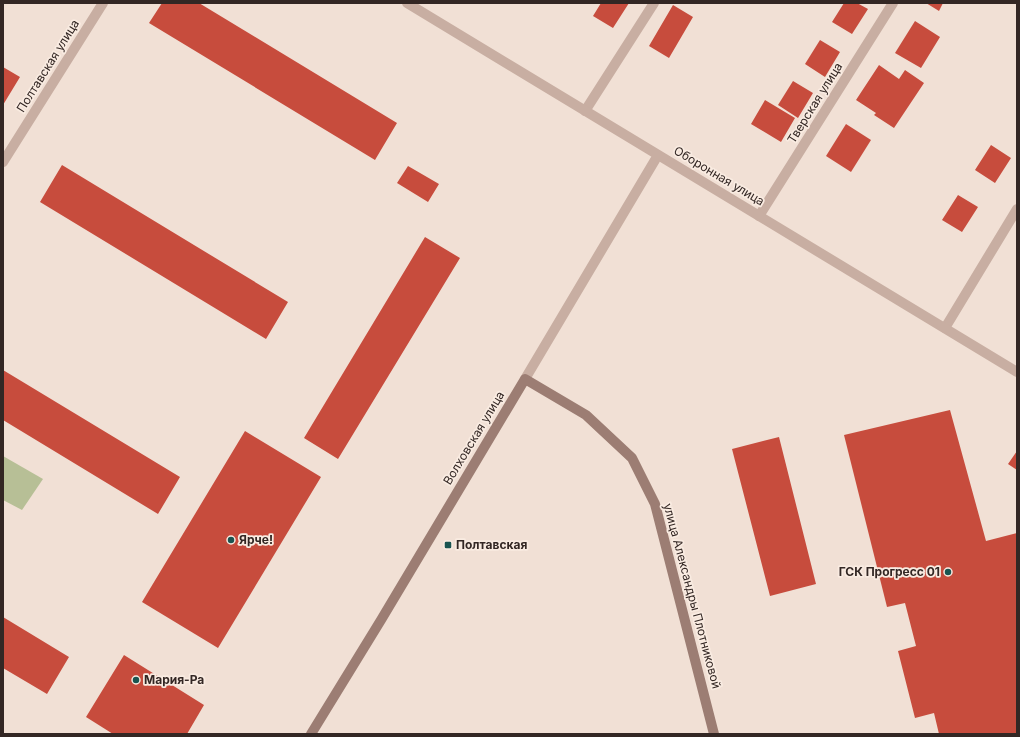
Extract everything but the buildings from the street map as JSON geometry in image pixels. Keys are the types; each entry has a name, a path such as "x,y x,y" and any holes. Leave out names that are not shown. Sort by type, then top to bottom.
{"main road":[{"name":"Волховская улица","path":"311,734 525,379"},
{"name":"улица Александры Плотниковой","path":"525,379 586,415 632,458 655,504 714,734"}],"street":[{"name":"Полтавская улица","path":"3,162 103,3"},
{"name":"Оборонная улица","path":"407,3 1017,372"},
{"path":"585,111 654,3"},
{"name":"Тверская улица","path":"759,216 893,3"},
{"name":"Волховская улица","path":"525,379 658,155"},
{"path":"945,328 1017,209"}],"green space":[{"path":"3,456 43,479 22,510 3,500"}],"place":[{"name":"Ярче!","path":"231,540"},
{"name":"Полтавская","path":"448,545"},
{"name":"ГСК Прогресс 01","path":"948,572"},
{"name":"Мария-Ра","path":"136,680"}]}
